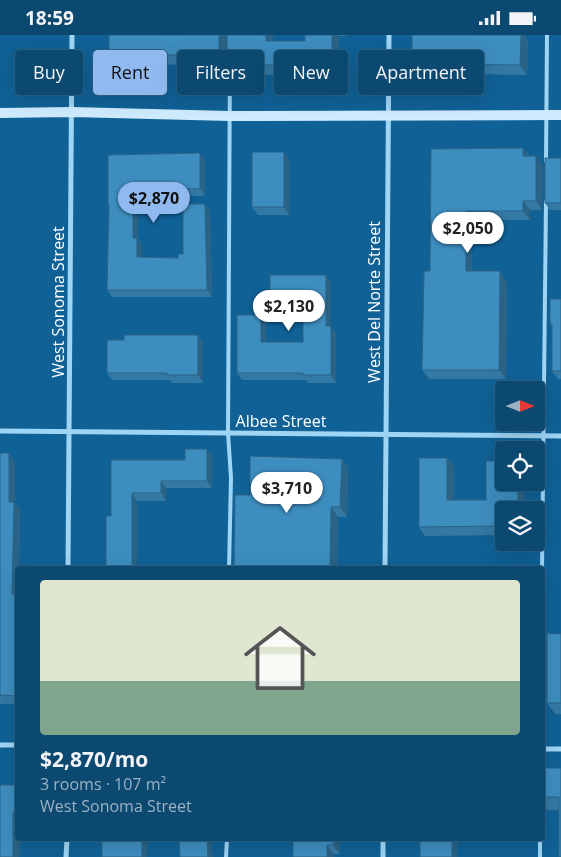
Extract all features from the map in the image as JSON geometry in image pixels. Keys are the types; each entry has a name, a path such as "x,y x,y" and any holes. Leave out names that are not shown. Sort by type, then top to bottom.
{"street":[{"name":"West Sonoma Street","path":"68,566 72,35"},
{"name":"West Del Norte Street","path":"385,566 388,35"},
{"path":"0,113 72,112 230,116 561,115"},
{"name":"Albee Street","path":"0,431 561,435"},
{"path":"0,745 15,745"},
{"path":"545,749 561,749"},
{"path":"66,841 66,857"},
{"path":"383,841 383,857"}],"lane":[{"path":"546,35 546,164"},
{"path":"229,566 231,478 228,433 230,95"},
{"path":"542,566 545,436 546,193"},
{"path":"226,857 227,841"},
{"path":"540,841 540,857"}],"building":[{"path":"109,35 219,35 219,50 177,50 177,55 167,55 167,50 109,50"},
{"path":"227,35 266,35 266,41 305,41 305,35 332,35 332,50 274,50 274,65 264,65 264,50 227,50"},
{"path":"412,35 521,35 520,65 484,65 484,50 412,50"},
{"path":"523,148 523,156 536,156 536,201 523,201 523,211 466,211 466,271 500,271 499,370 422,370 424,271 430,271 431,149"},
{"path":"252,152 284,152 284,207 252,207"},
{"path":"200,153 200,189 133,188 133,238 137,238 137,257 178,258 178,254 183,254 183,204 205,204 207,290 107,290 108,155"},
{"path":"545,158 561,158 561,203 545,203"},
{"path":"270,275 326,275 326,326 331,326 331,375 237,373 237,315 261,315 261,342 303,342 303,303 270,303"},
{"path":"550,299 561,299 561,371 552,371"},
{"path":"124,335 198,335 198,375 107,373 107,340 124,340"},
{"path":"185,449 207,449 207,481 161,481 161,493 132,493 132,566 106,566 106,516 111,516 111,460 185,460"},
{"path":"0,453 9,453 9,502 14,502 12,594 15,594 15,696 0,695"},
{"path":"250,456 342,459 340,507 331,507 330,566 234,566 235,495 250,495"},
{"path":"419,458 447,458 447,500 486,500 486,461 495,461 495,491 518,491 518,501 495,501 495,526 419,527"},
{"path":"547,633 561,634 561,703 547,703"},
{"path":"545,768 561,768 561,857 559,857 559,797 545,797"},
{"path":"0,785 15,785 13,857 0,857"},
{"path":"102,841 142,841 142,857 102,857"},
{"path":"179,841 207,841 208,857 180,857"},
{"path":"293,841 333,841 333,845 327,845 327,857 293,857"},
{"path":"420,841 452,841 452,857 420,857"}]}
